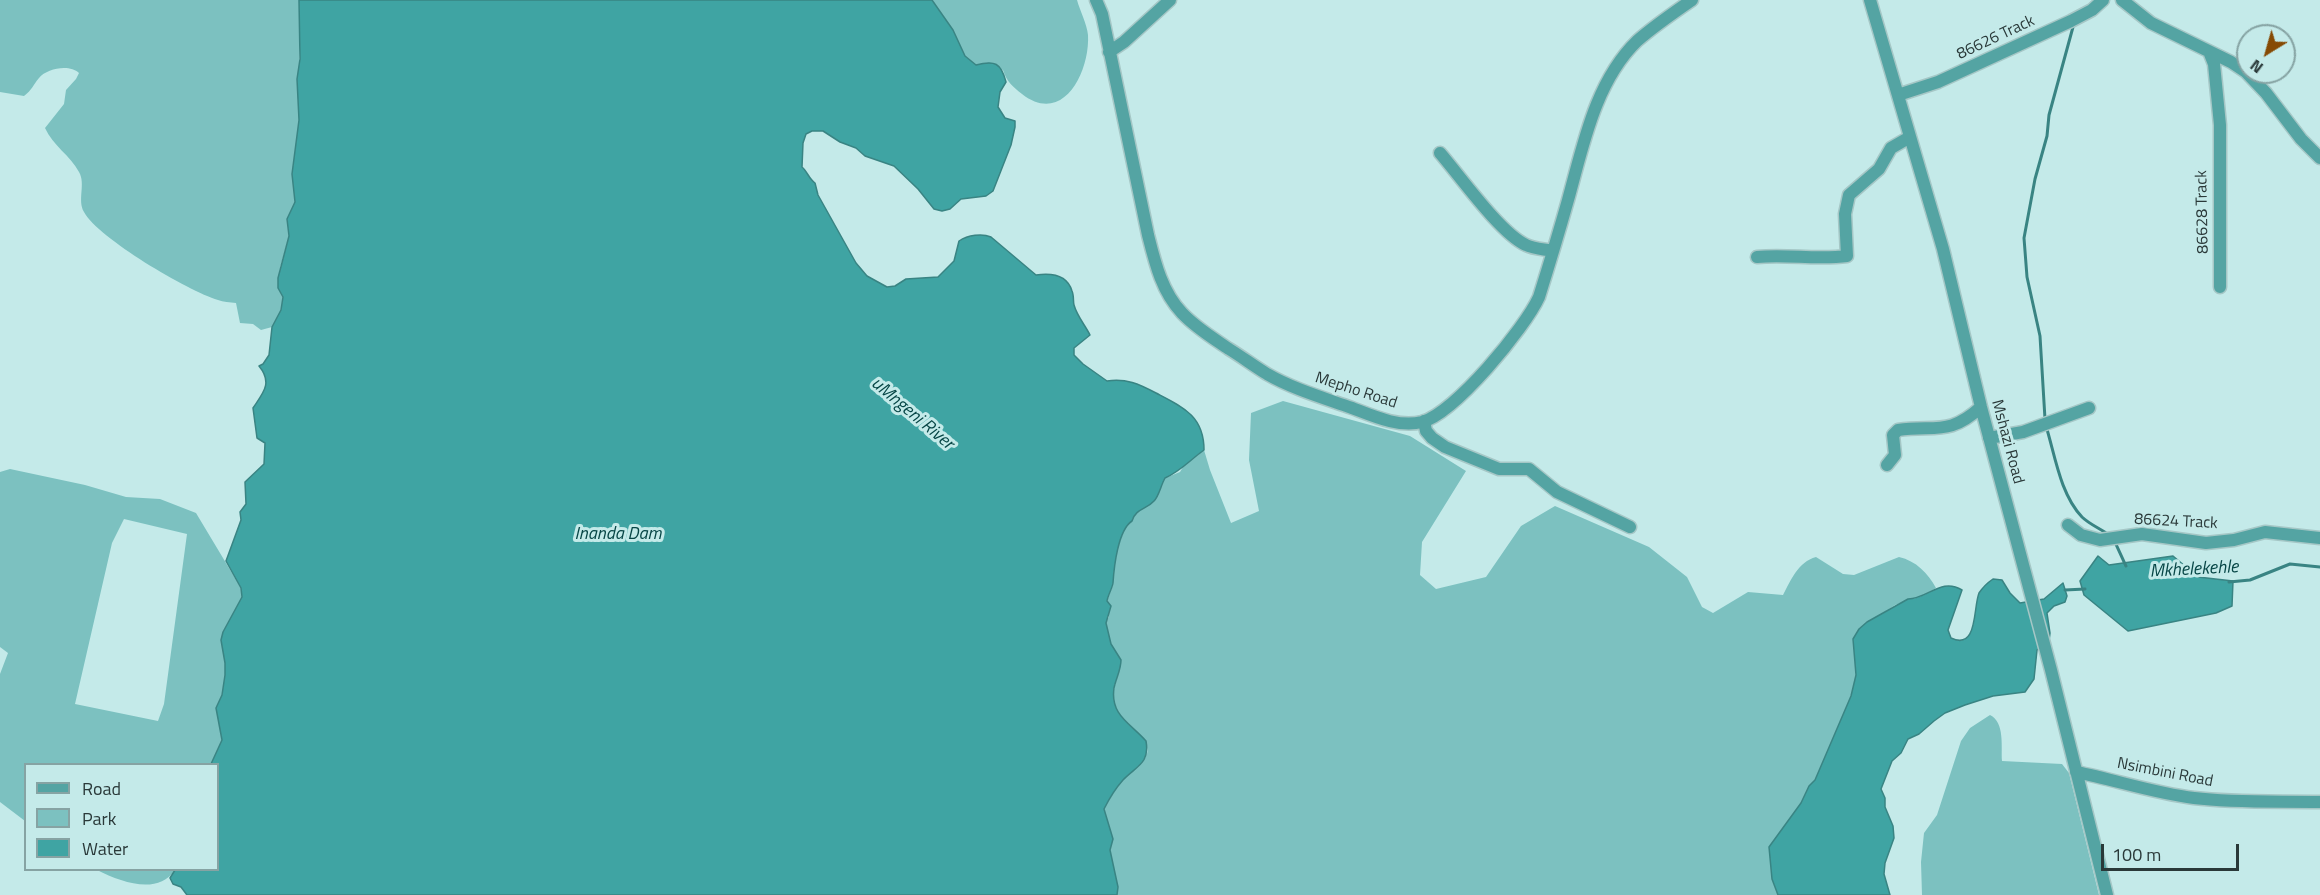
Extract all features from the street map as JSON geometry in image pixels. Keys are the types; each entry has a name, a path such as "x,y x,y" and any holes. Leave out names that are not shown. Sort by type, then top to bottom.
{"street":[{"name":"Mepho Road","path":"1096,0 1102,14 1156,268 1168,295 1182,313 1206,334 1268,375 1386,420 1404,423 1424,421 1458,399 1523,325 1539,297 1582,147 1603,90 1615,69 1636,42 1669,15 1692,0"},
{"path":"1109,52 1124,42 1170,0"},
{"name":"Mshazi Road","path":"1870,0 1943,249 1981,407 2051,670 2107,895"},
{"name":"86626 Track","path":"1898,95 1938,82 2071,21 2103,0"},
{"path":"2122,0 2151,23 2230,62 2255,80 2301,139 2320,158"},
{"name":"86628 Track","path":"2210,54 2216,73 2219,136 2220,287"},
{"path":"1757,257 1772,255 1809,259 1847,256 1845,214 1850,195 1879,169 1891,148 1910,137"},
{"path":"1440,153 1500,224 1514,237 1533,248 1553,251"},
{"path":"1887,465 1895,455 1893,435 1898,430 1925,430 1959,425 1981,407"},
{"path":"1989,438 2023,432 2090,408"},
{"path":"1424,421 1426,431 1445,447 1499,469 1529,469 1557,492 1630,527"},
{"name":"86624 Track","path":"2068,525 2081,535 2100,540 2142,534 2206,543 2234,540 2265,532 2320,538"},
{"name":"Nsimbini Road","path":"2076,772 2193,798 2320,802"}],"green space":[{"path":"0,0 299,0 299,120 292,174 295,202 287,220 289,236 280,268 278,288 283,297 281,310 272,327 261,330 253,324 240,323 236,303 220,301 204,295 166,275 125,249 93,223 82,207 82,182 79,172 45,128 64,104 66,90 79,73 75,70 59,68 39,78 24,96 0,92"},
{"path":"932,0 1077,0 1088,35 1084,64 1079,78 1061,99 1050,103 1037,102 1013,86 1003,70 986,63 976,65 965,56 953,30"},
{"path":"1283,401 1410,436 1466,471 1422,542 1420,575 1436,589 1486,577 1521,526 1555,506 1649,547 1687,577 1702,607 1713,613 1748,592 1783,595 1800,567 1816,557 1843,574 1854,575 1899,557 1911,561 1925,573 1936,588 1927,594 1895,605 1859,629 1853,639 1856,675 1851,696 1815,780 1769,847 1772,879 1778,895 1117,895 1118,887 1110,850 1113,839 1104,809 1122,781 1142,762 1147,754 1147,748 1141,737 1116,710 1114,704 1114,691 1121,660 1111,645 1105,623 1109,617 1107,601 1113,585 1114,558 1126,525 1132,521 1134,515 1141,507 1151,503 1165,478 1180,472 1204,450 1231,523 1259,511 1249,460 1251,413"},
{"path":"10,469 85,485 126,497 160,499 196,513 241,588 242,597 221,640 225,676 222,695 216,708 222,740 211,763 24,763 24,820 0,802 0,674 8,653 0,647 0,472","holes":["124,519 187,534 164,704 158,721 75,704 112,543"]},
{"path":"1990,715 1995,718 2000,729 2002,761 2062,764 2069,773 2099,895 1922,895 1921,862 1924,833 1937,815 1961,741 1970,728"},
{"path":"99,871 174,871 168,878 150,884 118,879"}],"water":[{"name":"Inanda Dam","path":"299,0 932,0 953,30 965,56 976,65 993,63 999,67 1006,82 1000,92 998,107 1005,118 1015,121 1015,127 1011,145 993,191 986,196 961,199 950,209 942,211 934,209 918,189 894,166 865,156 856,148 840,142 823,131 812,131 806,134 803,143 802,167 815,183 818,195 856,263 867,276 887,287 895,286 906,279 938,277 954,261 959,241 975,235 991,237 1036,275 1057,276 1070,285 1075,309 1090,335 1074,348 1074,355 1083,364 1107,381 1132,382 1175,403 1190,414 1200,429 1204,450 1181,469 1165,478 1156,499 1136,514 1123,532 1107,601 1111,606 1106,623 1111,644 1121,660 1114,688 1115,705 1122,718 1146,741 1147,749 1144,760 1120,783 1104,809 1113,839 1110,850 1118,887 1117,895 187,895 181,887 173,884 170,878 174,871 219,871 219,763 211,763 222,740 216,708 222,695 225,675 221,640 242,597 241,588 226,561 241,520 240,512 246,504 245,482 264,464 265,443 257,438 253,408 265,388 265,378 259,366 269,355 272,327 281,310 283,297 278,288 278,278 289,236 287,219 295,202 292,174 299,120 297,79 300,59"},
{"path":"2098,556 2109,565 2173,556 2198,577 2233,581 2232,606 2216,613 2128,631 2084,595 2080,581"},
{"path":"1993,579 2002,580 2020,603 2044,599 2063,583 2067,596 2065,602 2054,606 2047,613 2049,641 2037,650 2034,679 2025,692 1993,696 1945,713 1919,734 1908,739 1901,753 1892,761 1881,789 1893,826 1894,838 1885,863 1884,874 1890,895 1778,895 1772,879 1769,847 1815,780 1851,696 1856,675 1853,639 1859,629 1908,599 1948,586 1962,590 1948,630 1951,638 1966,639 1973,626 1979,593"}],"waterway":[{"path":"2045,419 2040,336 2027,277 2024,238 2035,179 2047,136 2049,115 2073,27"},
{"path":"2046,426 2068,497 2082,517 2109,535"},
{"path":"2115,542 2126,566"},
{"name":"Mkhelekehle","path":"2229,582 2250,580 2290,564 2320,567"},
{"name":"Mkhelekehle","path":"2065,590 2085,589"}],"water label":[{"name":"uMngeni River","path":"912,414"}]}
